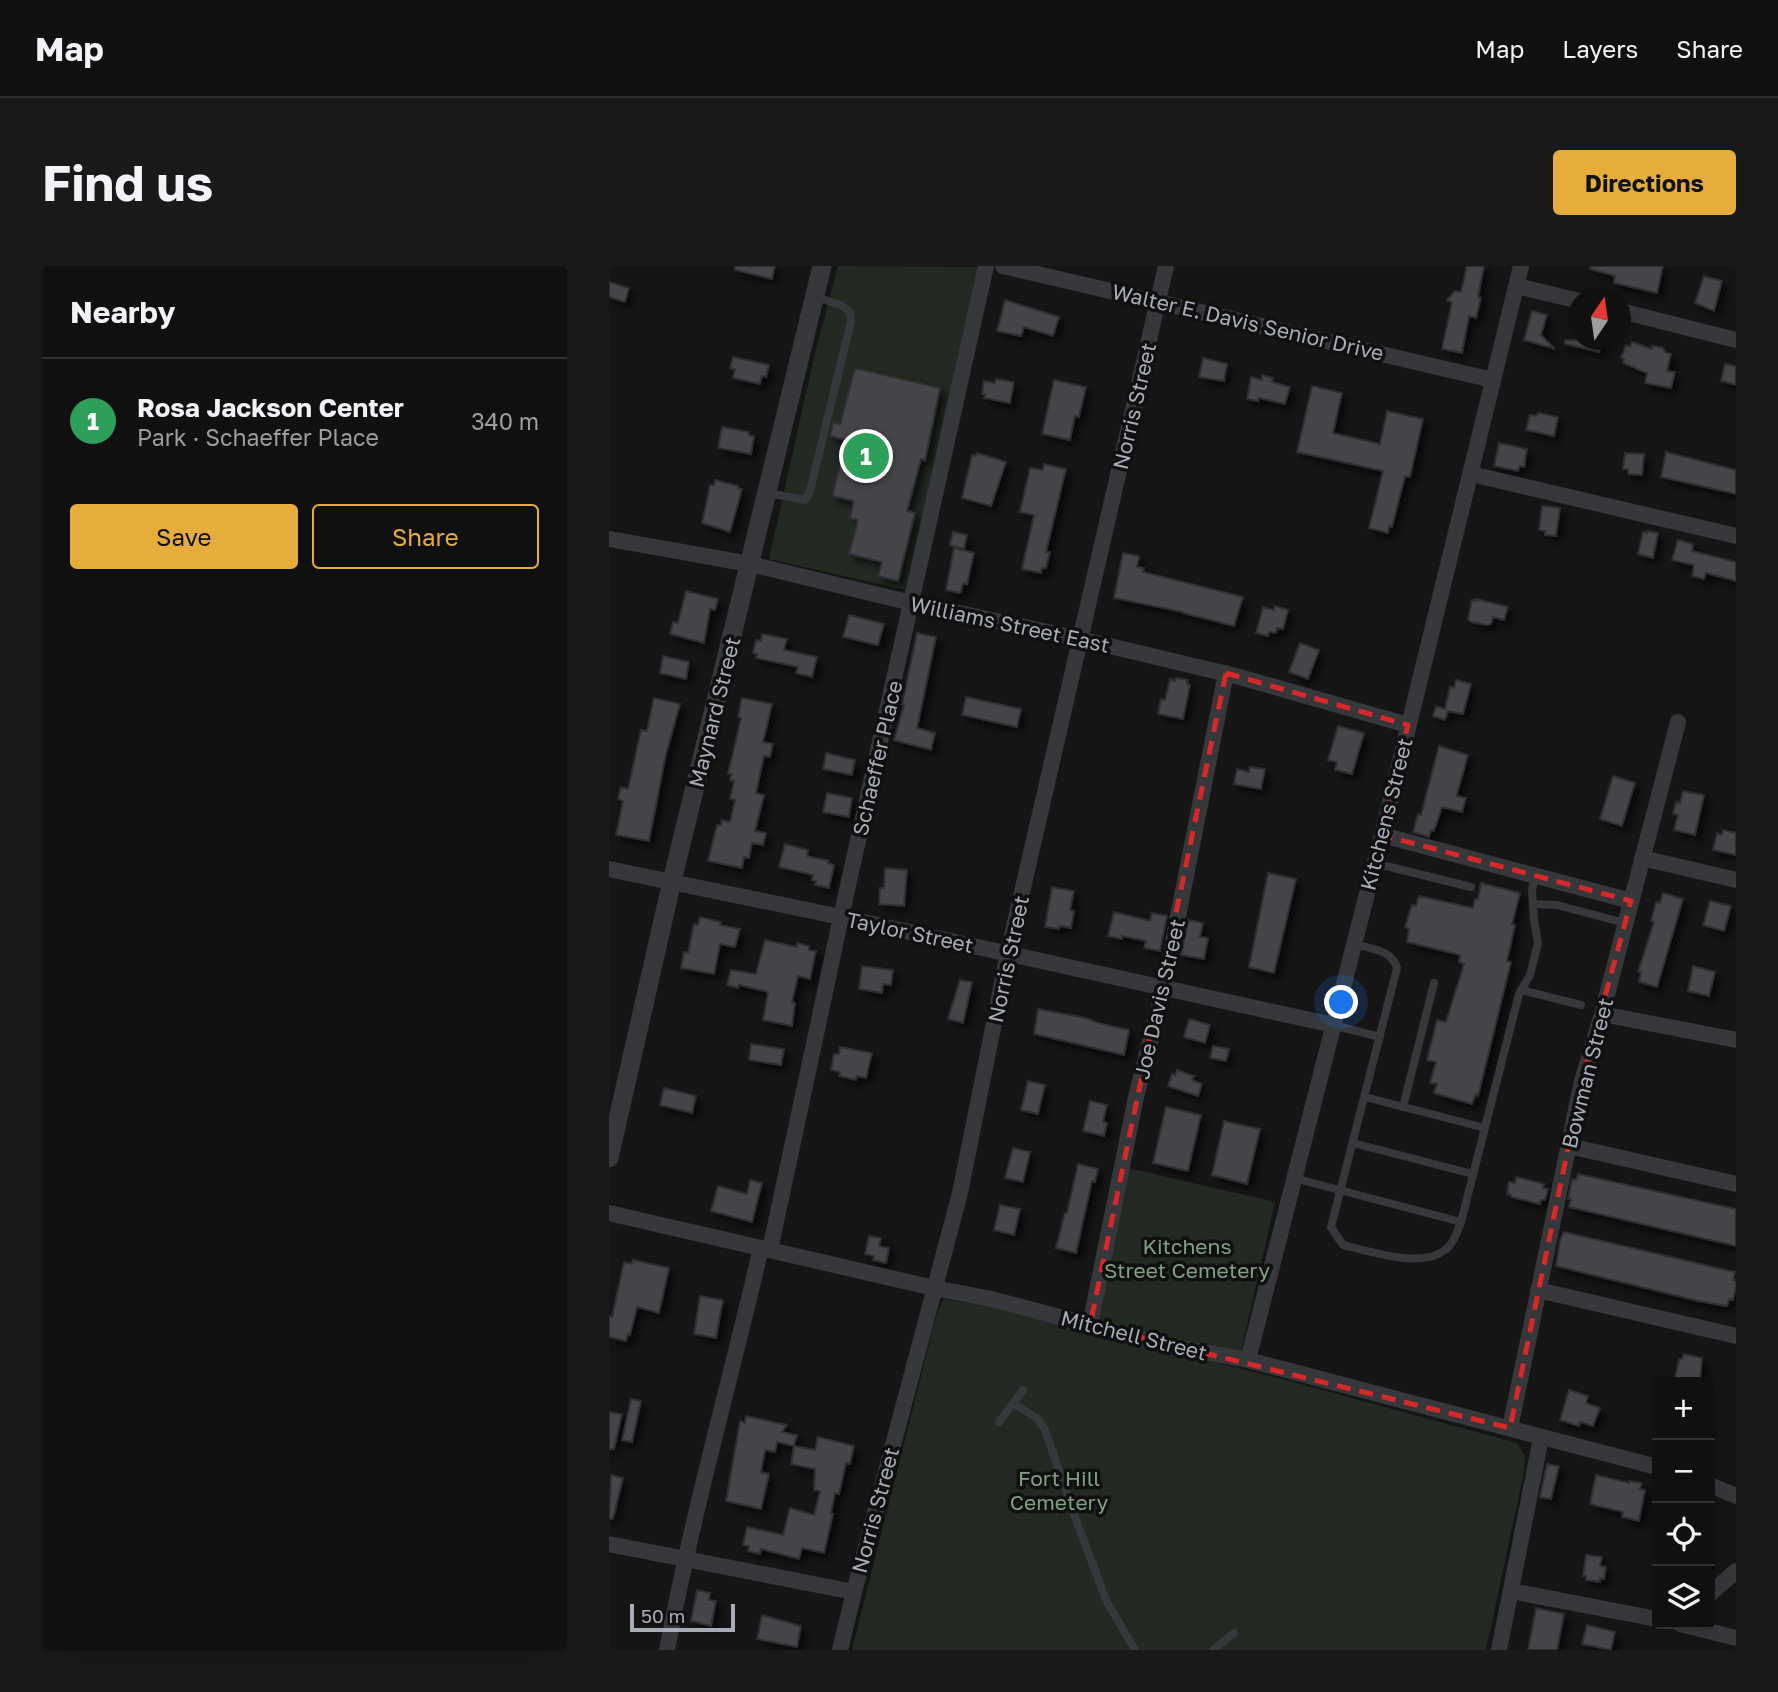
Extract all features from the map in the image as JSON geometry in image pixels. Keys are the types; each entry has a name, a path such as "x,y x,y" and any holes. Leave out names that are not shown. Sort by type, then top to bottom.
{"street":[{"name":"Maynard Street","path":"609,1158 672,881 822,266"},
{"name":"Schaeffer Place","path":"667,1650 684,1560 766,1249 986,266"},
{"name":"Walter E. Davis Senior Drive","path":"1003,266 1493,380"},
{"name":"Norris Street","path":"841,1650 960,1193 1008,953 1166,266"},
{"name":"Kitchens Street","path":"1248,1360 1382,835 1521,266"},
{"path":"1517,286 1568,298"},
{"path":"1631,314 1736,340"},
{"path":"1471,474 1736,536"},
{"name":"Williams Street East","path":"609,539 750,564 912,603 1080,639 1226,673 1408,724"},
{"name":"Joe Davis Street","path":"1090,1325 1136,1097 1164,987 1226,673"},
{"name":"Bowman Street","path":"1510,1428 1582,1081 1678,722"},
{"path":"1382,835 1631,901"},
{"path":"1642,858 1736,880"},
{"name":"Taylor Street","path":"609,869 1333,1025"},
{"path":"1602,1014 1736,1040"},
{"path":"1569,1146 1736,1184"},
{"name":"Mitchell Street","path":"609,1213 934,1289 987,1298 1171,1346 1248,1360 1652,1466"},
{"path":"1538,1290 1736,1336"},
{"path":"1499,1650 1541,1438"},
{"path":"1715,1487 1736,1496"},
{"path":"609,1544 854,1592"},
{"path":"1715,1590 1736,1571"},
{"path":"1511,1591 1652,1618"},
{"path":"1702,1629 1736,1637"}],"lane":[{"path":"768,493 804,500 810,491 826,426 851,321 850,312 841,305 815,297"},
{"path":"1374,863 1471,887"},
{"path":"1354,944 1388,953 1397,968 1331,1227 1343,1245 1395,1258 1435,1256 1447,1249 1461,1222 1522,989 1530,975 1538,943 1533,905 1535,876"},
{"path":"1533,905 1557,905 1625,923"},
{"path":"1403,1107 1434,983"},
{"path":"1522,989 1581,1005"},
{"path":"1333,1025 1380,1037"},
{"path":"1365,1097 1485,1128"},
{"path":"1353,1143 1473,1174"},
{"path":"1294,1178 1461,1222"},
{"path":"999,1422 1023,1390"},
{"path":"1013,1403 1038,1419 1045,1430 1106,1600 1135,1650"},
{"path":"1213,1650 1234,1633"}],"highlighted area":[{"path":"1226,673 1408,725 1382,835 1631,901 1582,1081 1510,1428 1090,1325"}],"green space":[{"path":"838,266 980,267 910,591 769,559 815,353"},
{"name":"Kitchens Street Cemetery","path":"1128,1168 1275,1202 1241,1352 1132,1332 1099,1319"},
{"name":"Fort Hill Cemetery","path":"943,1299 987,1305 1278,1378 1517,1443 1525,1456 1524,1472 1486,1650 852,1650 936,1317"}],"building":[{"path":"735,266 775,266 772,279 735,270"},
{"path":"1467,266 1484,266 1476,318 1469,316 1462,353 1442,349 1452,302 1447,300 1455,291 1461,292"},
{"path":"1591,266 1663,266 1657,293 1614,283 1615,276 1590,269"},
{"path":"1704,276 1722,281 1714,311 1695,303"},
{"path":"609,282 629,288 625,302 609,297"},
{"path":"1005,300 1059,317 1053,336 1024,327 1021,336 997,331"},
{"path":"1532,311 1547,315 1541,335 1555,349 1524,340"},
{"path":"1632,342 1652,349 1652,346 1663,348 1671,354 1667,371 1675,372 1671,388 1645,383 1647,373 1623,363 1624,359 1621,358 1624,350 1631,350"},
{"path":"733,357 769,365 766,377 762,376 760,384 733,378 735,369 730,368"},
{"path":"1203,358 1227,364 1224,381 1199,377"},
{"path":"1725,364 1736,366 1736,385 1721,381"},
{"path":"855,368 940,388 925,461 921,459 907,511 915,513 898,581 878,576 882,562 849,554 858,520 850,518 854,501 832,496 846,440 830,436 833,422 840,424"},
{"path":"1262,375 1273,378 1272,382 1290,387 1285,404 1259,398 1258,401 1247,399 1251,377 1262,380"},
{"path":"996,379 1014,382 1010,403 984,398 984,381 995,383"},
{"path":"1054,380 1086,387 1079,417 1075,416 1070,440 1042,434"},
{"path":"1312,386 1342,393 1333,433 1380,444 1387,411 1423,419 1410,477 1405,476 1392,527 1389,526 1388,533 1369,528 1383,471 1297,452"},
{"path":"1539,413 1558,417 1554,436 1526,430 1530,415 1536,416"},
{"path":"722,427 749,432 749,435 754,436 751,454 718,448"},
{"path":"1499,443 1527,449 1524,467 1520,466 1518,471 1494,466"},
{"path":"1666,452 1736,470 1736,494 1661,477"},
{"path":"977,453 1006,462 991,506 962,498 972,455 976,456"},
{"path":"1625,453 1644,454 1642,475 1628,474 1628,469 1623,469"},
{"path":"1044,464 1066,469 1046,552 1050,552 1046,568 1042,568 1041,573 1022,569 1034,515 1020,512 1030,468 1043,470"},
{"path":"715,480 742,489 730,532 702,523 710,485 714,485"},
{"path":"1542,506 1560,508 1556,536 1545,535 1545,531 1539,530"},
{"path":"953,532 967,535 964,549 950,545"},
{"path":"1643,532 1658,533 1653,558 1638,554"},
{"path":"1678,540 1693,544 1692,551 1736,562 1736,581 1706,573 1704,579 1692,576 1694,565 1672,560"},
{"path":"954,548 974,553 967,584 963,583 959,593 946,590"},
{"path":"1123,553 1139,556 1137,567 1144,568 1143,572 1243,597 1234,626 1114,598"},
{"path":"686,591 718,599 715,610 710,609 704,643 670,634 673,622 678,623"},
{"path":"1472,600 1508,607 1504,620 1493,617 1491,624 1486,625 1471,622 1468,619"},
{"path":"1275,606 1288,610 1283,629 1277,628 1276,633 1269,632 1268,636 1256,633 1263,607 1274,610"},
{"path":"849,615 884,624 878,645 843,637"},
{"path":"917,633 936,637 917,728 935,733 931,750 894,740 904,705 902,704"},
{"path":"762,634 787,639 784,650 817,657 812,677 796,673 798,667 756,658 757,654 753,653 756,640 761,641"},
{"path":"1300,643 1319,650 1308,679 1289,672"},
{"path":"663,656 689,662 686,679 660,673"},
{"path":"1176,678 1188,680 1187,684 1190,685 1183,719 1158,714 1170,679 1175,681"},
{"path":"1456,680 1471,684 1463,714 1448,711 1445,720 1433,716 1436,706 1445,709 1450,687 1454,688"},
{"path":"966,697 1021,709 1017,727 962,715"},
{"path":"654,698 680,704 666,754 649,841 616,835 623,801 618,799 621,787 628,789 641,730 647,731"},
{"path":"742,698 772,704 763,742 773,744 770,757 764,756 756,793 764,795 755,831 766,833 763,845 752,843 749,858 744,857 742,868 708,861 717,825 721,825 722,820 730,822 735,800 730,799 734,781 730,780 732,774 728,774 741,718 738,717"},
{"path":"1338,726 1364,733 1352,774 1335,770 1337,762 1328,760"},
{"path":"1439,746 1468,755 1457,794 1466,798 1462,812 1442,807 1434,831 1431,830 1429,837 1413,832 1418,814 1421,815"},
{"path":"826,753 855,760 852,775 823,769"},
{"path":"1250,767 1265,769 1261,789 1234,784 1237,769 1249,772"},
{"path":"1613,776 1635,783 1622,826 1600,819"},
{"path":"1683,791 1704,795 1695,835 1674,830 1678,815 1673,814"},
{"path":"827,793 852,798 849,817 823,812"},
{"path":"1723,830 1736,833 1736,855 1713,850 1717,833 1722,835"},
{"path":"785,844 808,850 807,856 829,861 828,863 834,865 829,888 815,885 813,875 779,867"},
{"path":"885,868 907,870 904,906 879,904 880,888 884,888"},
{"path":"1268,873 1296,879 1274,973 1249,967"},
{"path":"1481,883 1520,893 1507,961 1511,962 1478,1096 1476,1094 1472,1104 1434,1093 1437,1084 1430,1083 1436,1062 1427,1060 1437,1020 1446,1022 1464,964 1459,962 1460,955 1407,942 1409,929 1405,927 1412,905 1416,906 1419,896 1473,908"},
{"path":"1052,887 1074,891 1070,910 1074,911 1071,928 1045,927"},
{"path":"1663,893 1683,899 1657,987 1639,982 1641,972 1638,972 1654,922 1651,921 1656,902 1660,903"},
{"path":"1710,901 1731,906 1724,931 1703,925"},
{"path":"1114,912 1150,921 1152,913 1167,916 1160,951 1144,948 1146,941 1108,936"},
{"path":"700,917 740,929 735,947 720,944 714,974 681,968 684,952 688,953 694,924 698,925"},
{"path":"1188,920 1203,923 1200,937 1208,938 1204,959 1181,955"},
{"path":"765,940 797,947 797,943 816,951 810,979 798,976 792,1002 795,1003 792,1026 763,1020 768,992 727,985 731,970 756,974"},
{"path":"862,966 893,970 891,985 883,984 882,993 859,989"},
{"path":"1693,966 1715,972 1709,996 1688,991"},
{"path":"960,980 972,982 963,1023 948,1019"},
{"path":"1038,1009 1129,1030 1124,1055 1034,1034"},
{"path":"1189,1019 1210,1025 1205,1043 1184,1037"},
{"path":"751,1044 784,1049 781,1065 749,1060"},
{"path":"1213,1046 1229,1049 1226,1061 1210,1058"},
{"path":"840,1047 872,1053 866,1078 857,1076 856,1080 839,1076 840,1072 831,1070 834,1054 839,1054"},
{"path":"1177,1070 1194,1076 1192,1080 1202,1084 1198,1096 1168,1086 1172,1074 1175,1075"},
{"path":"1028,1081 1045,1085 1038,1114 1021,1110"},
{"path":"664,1088 696,1096 692,1113 660,1105"},
{"path":"1090,1101 1107,1105 1103,1122 1107,1123 1104,1136 1083,1131"},
{"path":"1166,1107 1201,1115 1188,1171 1153,1163"},
{"path":"1224,1121 1260,1129 1247,1184 1212,1175"},
{"path":"1013,1148 1030,1152 1023,1182 1005,1178"},
{"path":"1078,1164 1098,1169 1095,1182 1092,1181 1076,1253 1056,1248"},
{"path":"1578,1174 1736,1209 1736,1246 1569,1207 1572,1179 1576,1180"},
{"path":"1516,1177 1544,1184 1543,1188 1548,1189 1545,1200 1541,1200 1540,1204 1507,1194 1509,1182 1515,1183"},
{"path":"750,1180 762,1183 752,1222 711,1211 718,1186 747,1194"},
{"path":"1000,1205 1020,1209 1014,1235 994,1230"},
{"path":"1564,1232 1735,1272 1733,1300 1729,1299 1727,1306 1698,1301 1556,1266"},
{"path":"869,1236 881,1238 879,1246 889,1248 886,1263 873,1260 874,1256 865,1254"},
{"path":"633,1260 669,1268 659,1313 637,1307 626,1341 609,1337 609,1316 612,1317 624,1262 632,1264"},
{"path":"700,1296 723,1300 716,1338 694,1334"},
{"path":"1684,1354 1702,1358 1700,1377 1675,1377 1679,1359 1682,1359"},
{"path":"1569,1390 1588,1396 1586,1403 1600,1408 1593,1426 1580,1422 1579,1426 1560,1420"},
{"path":"631,1399 641,1401 632,1442 622,1440"},
{"path":"609,1412 622,1414 614,1449 609,1449"},
{"path":"746,1416 787,1425 782,1432 797,1435 794,1446 777,1442 775,1452 765,1450 761,1472 769,1474 761,1509 726,1501 740,1421 745,1423"},
{"path":"818,1437 854,1446 850,1464 846,1463 839,1494 835,1493 824,1553 802,1548 799,1559 761,1549 760,1554 748,1551 749,1546 743,1545 747,1527 783,1535 790,1508 814,1515 820,1491 814,1490 815,1469 791,1464 794,1446 815,1450"},
{"path":"1547,1464 1559,1466 1551,1499 1540,1497"},
{"path":"611,1475 623,1478 613,1519 609,1519"},
{"path":"1596,1475 1629,1483 1642,1483 1640,1489 1645,1490 1639,1521 1622,1517 1623,1512 1590,1504"},
{"path":"1586,1555 1602,1557 1600,1566 1606,1567 1604,1579 1600,1578 1600,1582 1586,1580 1586,1576 1583,1576"},
{"path":"697,1590 710,1593 709,1600 716,1601 711,1626 691,1621"},
{"path":"1536,1608 1564,1614 1557,1650 1528,1650"},
{"path":"762,1615 801,1626 797,1647 757,1639"},
{"path":"1587,1625 1615,1632 1611,1650 1582,1644"}],"place":[{"name":"Rosa Jackson Center","path":"866,456"}]}
